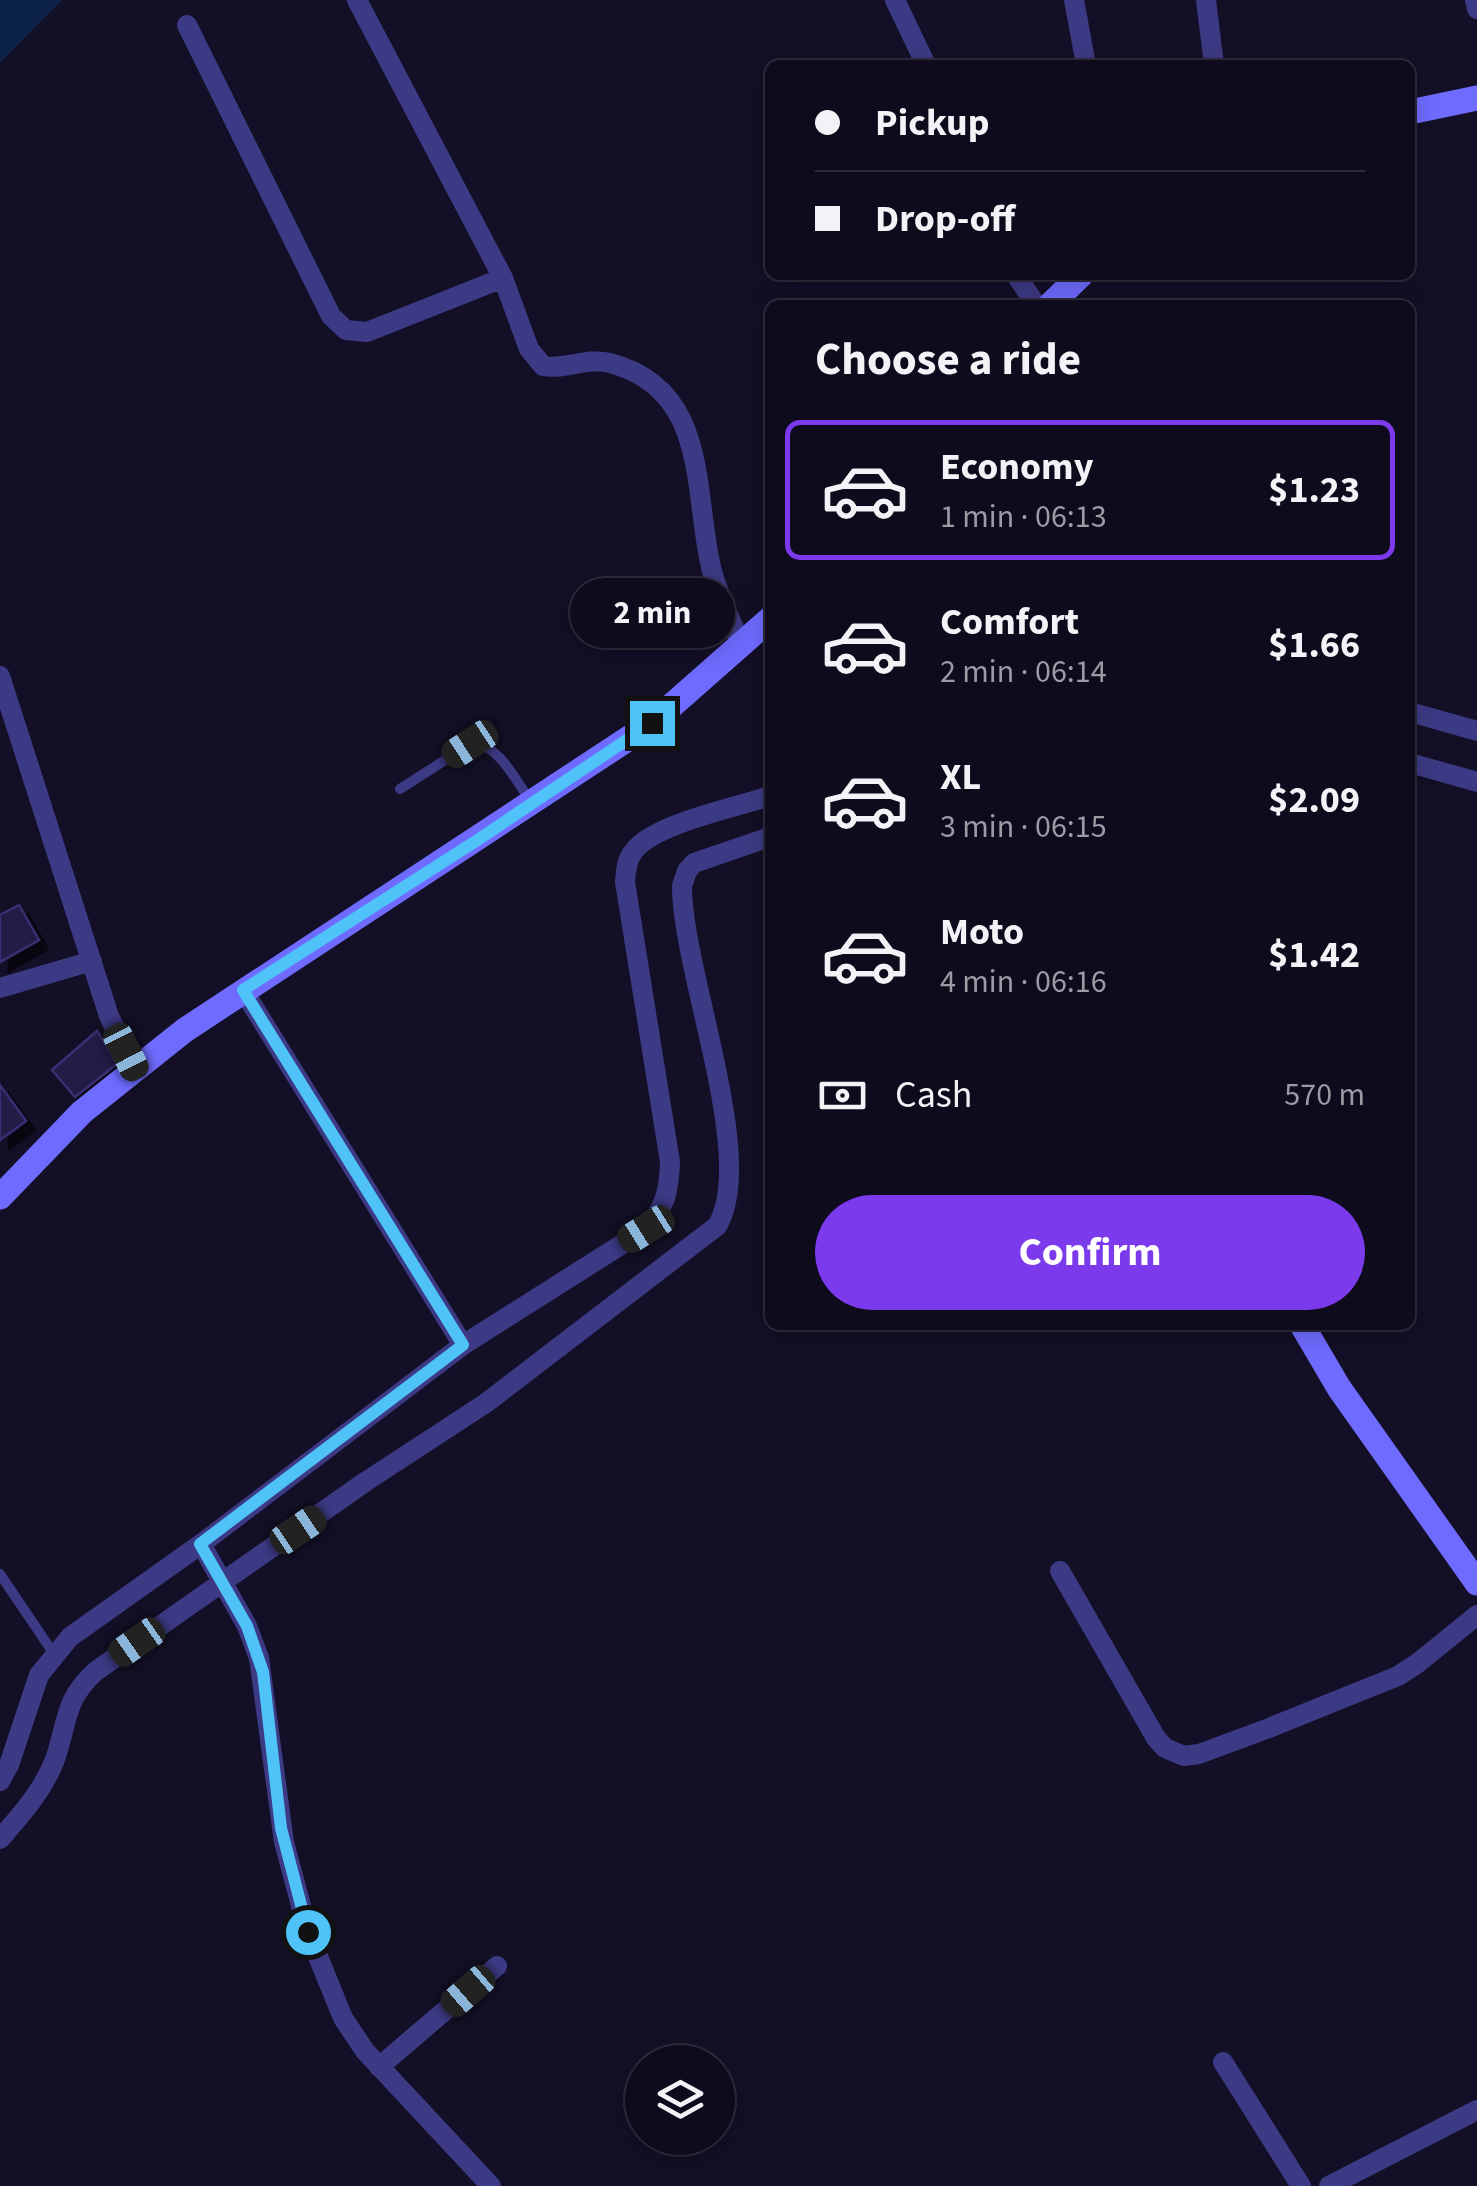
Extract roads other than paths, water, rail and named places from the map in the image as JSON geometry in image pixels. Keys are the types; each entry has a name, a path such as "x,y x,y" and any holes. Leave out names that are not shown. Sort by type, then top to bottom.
{"main road":[{"path":"1415,111 1477,98"},
{"path":"1055,300 1076,280"},
{"path":"0,1197 82,1112 135,1070 243,990 652,723 765,624"},
{"path":"1305,1330 1339,1388 1477,1583"}],"street":[{"path":"356,0 503,278 536,361 555,368 574,362 605,362 626,368 643,376 676,410 690,441 711,568 742,646"},
{"path":"895,0 924,60"},
{"path":"1074,0 1085,60"},
{"path":"1206,0 1213,60"},
{"path":"1474,0 1477,9"},
{"path":"187,25 338,325 355,333 367,332 503,278"},
{"path":"0,676 109,1016 135,1070"},
{"path":"1415,713 1477,731"},
{"path":"1415,765 1477,782"},
{"path":"0,1781 39,1675 70,1637 203,1548 463,1345 646,1229 662,1211 669,1187 670,1162 624,882 627,864 634,849 653,836 696,818 765,797"},
{"path":"0,1839 26,1810 50,1771 76,1690 96,1671 220,1579 486,1403 717,1226 728,1204 730,1160 721,1097 697,990 682,886 694,862 765,840"},
{"path":"0,988 92,961"},
{"path":"243,990 463,1345"},
{"path":"203,1548 247,1626 263,1672 281,1828 308,1932 343,2018 379,2067 490,2186"},
{"path":"1060,1571 1156,1738 1165,1748 1184,1756 1270,1728 1398,1676 1477,1616"},
{"path":"379,2067 497,1966"},
{"path":"1223,2062 1301,2186"},
{"path":"1329,2186 1477,2110"}],"lane":[{"path":"400,789 470,744 479,743 494,751 532,803"},
{"path":"0,1574 54,1654"}],"water":[{"path":"0,0 62,0 0,63"}]}
